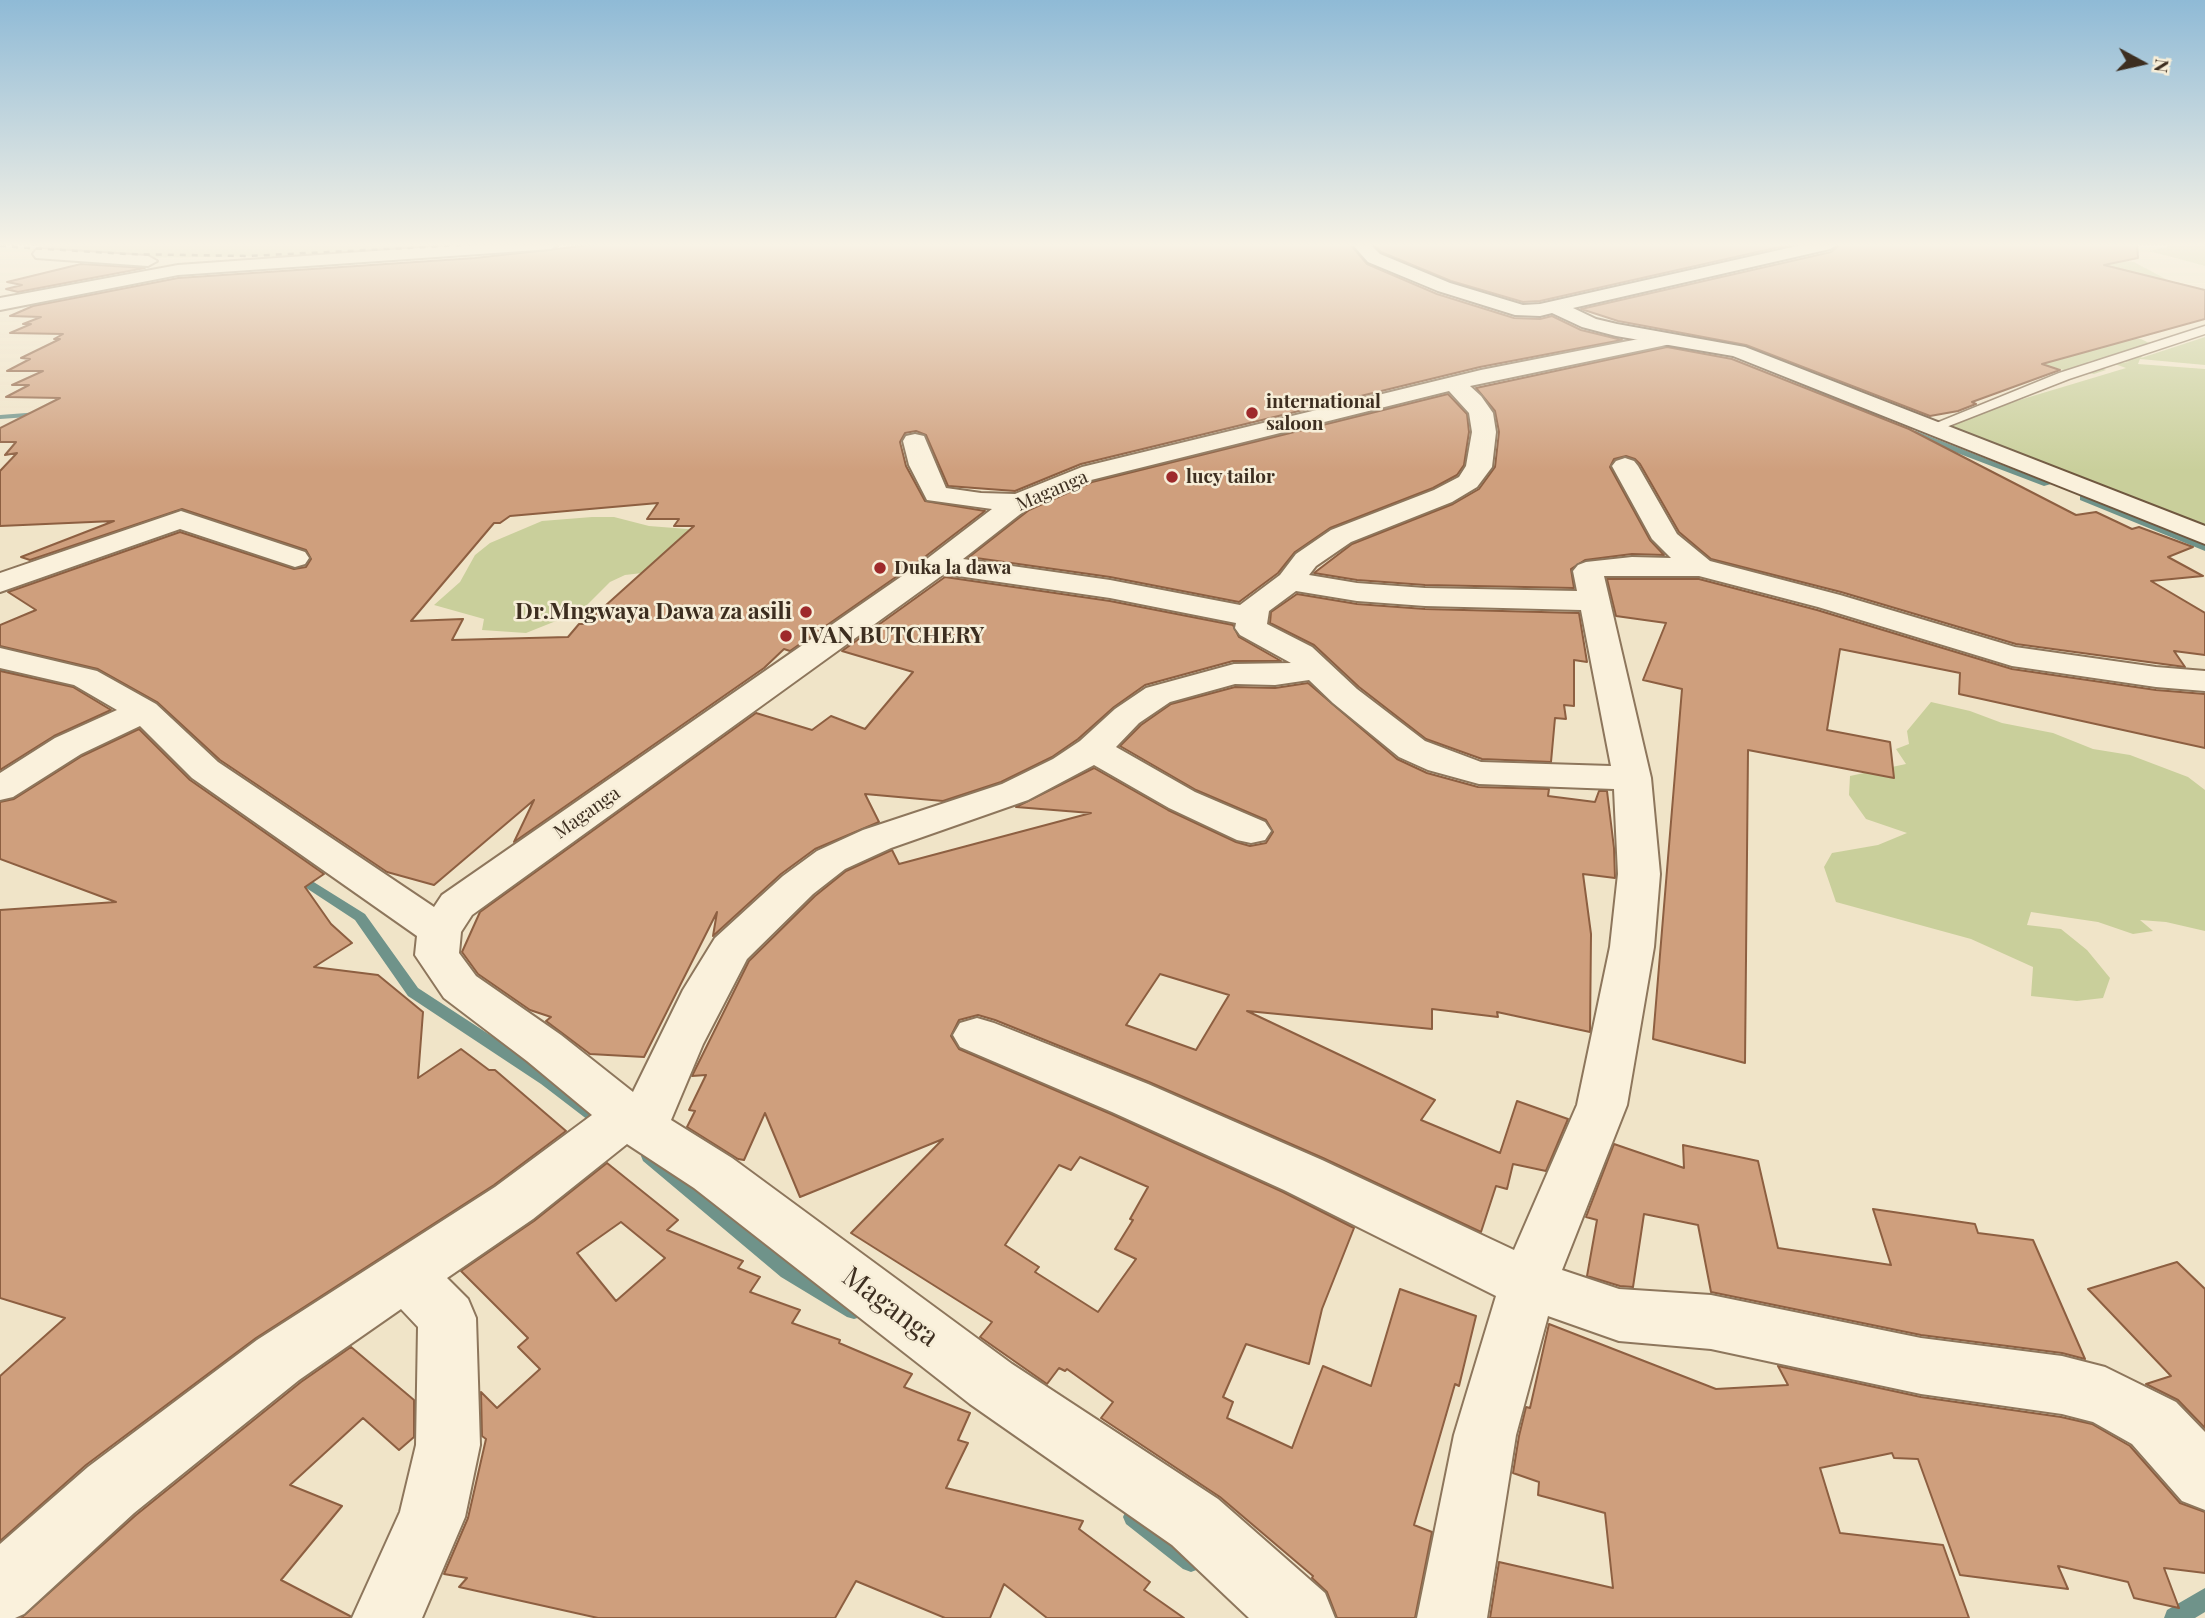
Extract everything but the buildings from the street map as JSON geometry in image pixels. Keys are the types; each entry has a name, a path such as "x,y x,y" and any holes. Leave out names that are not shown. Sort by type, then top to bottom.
{"street":[{"path":"1582,320 1664,340 1738,351 2205,536"},
{"name":"Maganga","path":"1300,1618 1195,1522 991,1384 713,1173 634,1122 544,1048 460,987 437,955 439,931 457,905 938,564 1019,502 1082,475 1456,386 1481,377 1664,340"},
{"path":"1456,386 1473,401 1481,413 1484,432 1479,467 1468,482 1443,496 1341,536 1306,560 1290,581 1254,607 1251,628 1256,633 1301,654 1345,696 1412,749 1441,762 1479,773 1632,778"},
{"path":"915,441 922,465 936,494 981,501 1019,502"},
{"path":"1625,466 1666,539 1700,567"},
{"path":"0,583 181,519 208,531 295,558"},
{"path":"938,564 1110,589 1251,617"},
{"path":"1452,1618 1485,1435 1528,1284 1602,1105 1632,947 1639,874 1632,778 1593,601 1590,568 1700,567 1829,601 2012,656 2156,677 2205,681"},
{"path":"1290,581 1357,592 1593,601"},
{"path":"0,658 85,678 144,711 205,769 439,931"},
{"path":"0,1590 111,1490 278,1360 634,1122 731,949 798,885 831,860 877,839 1015,792 1066,767 1093,749 1127,716 1158,695 1234,674 1275,675 1319,669"},
{"path":"0,789 68,746 144,711"},
{"path":"1093,749 1182,800 1251,831"},
{"path":"977,1035 1303,1175 1528,1284 1619,1315 1711,1322 1921,1366 2062,1385 2105,1396 2154,1423 2205,1478"},
{"path":"387,1618 432,1517 448,1445 447,1318 405,1274"}],"lane":[{"path":"1931,428 2064,376 2205,330"}],"green space":[{"path":"1863,320 2125,320 2100,336 2141,339 2153,345 2147,348 2141,358 2205,337 2205,365 2140,359 2138,364 2205,369 2205,530 1943,423 2126,368 2112,363 2130,363 2094,360 2088,362 2106,370 2094,374 2064,370"},
{"path":"614,517 649,526 700,530 651,572 625,575 610,582 581,611 526,633 482,630 484,619 434,605 460,582 475,555 490,543 542,521"},
{"path":"1931,702 1970,711 2002,723 2053,733 2093,749 2130,755 2188,777 2205,790 2205,931 2166,922 2140,920 2153,931 2133,934 2098,922 2031,912 2027,925 2061,929 2087,950 2110,978 2103,998 2077,1001 2031,996 2033,967 1971,939 1836,902 1824,867 1832,853 1878,845 1907,833 1866,819 1849,795 1850,776 1906,764 1896,749 1909,744 1907,731"}],"waterway":[{"path":"1779,374 1860,407 1890,424"},
{"path":"1342,416 1396,407"},
{"path":"0,417 39,414"},
{"path":"1913,433 2047,484"},
{"path":"2083,498 2205,548"},
{"path":"0,671 28,679"},
{"path":"296,875 360,917 413,992 547,1080 594,1116"},
{"path":"649,1156 787,1271 854,1311"},
{"path":"1133,1517 1191,1561"},
{"path":"2175,1618 2205,1599"}],"place":[{"name":"international saloon","path":"1252,413"},
{"name":"lucy tailor","path":"1172,477"},
{"name":"Duka la dawa","path":"880,568"},
{"name":"Dr.Mngwaya Dawa za asili","path":"806,612"},
{"name":"IVAN BUTCHERY","path":"786,636"}]}
